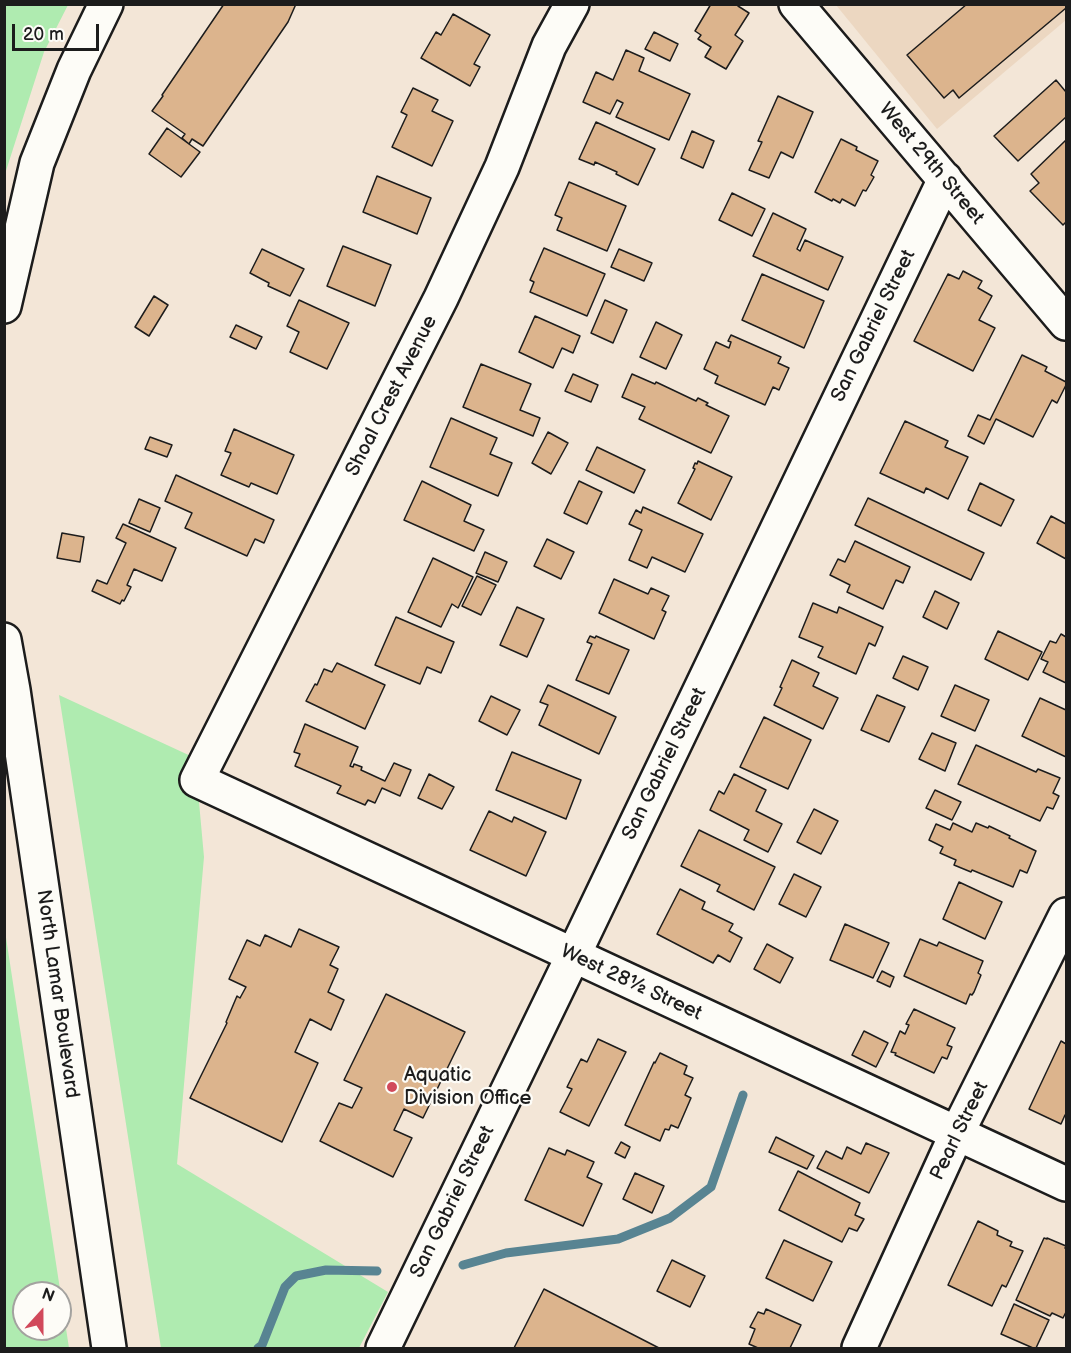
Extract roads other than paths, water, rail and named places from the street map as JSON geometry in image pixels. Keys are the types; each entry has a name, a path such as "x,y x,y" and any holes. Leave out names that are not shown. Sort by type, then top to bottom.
{"street":[{"path":"4,306 37,163 74,70 106,4"},
{"name":"Shoal Crest Avenue","path":"197,780 441,298 502,167 549,46 572,4"},
{"name":"West 29th Street","path":"796,4 1066,323"},
{"name":"San Gabriel Street","path":"382,1348 573,956 945,179"},
{"name":"North Lamar Boulevard","path":"4,640 109,1348"},
{"name":"West 28½ Street","path":"197,780 1066,1184"},
{"name":"Pearl Street","path":"860,1348 957,1133 1066,915"}],"waterway":[{"path":"463,1265 506,1253 618,1239 670,1218 711,1187 743,1095"},
{"path":"258,1348 262,1345 285,1287 296,1276 326,1270 377,1271"}],"place":[{"name":"Aquatic Division Office","path":"392,1087"}]}
